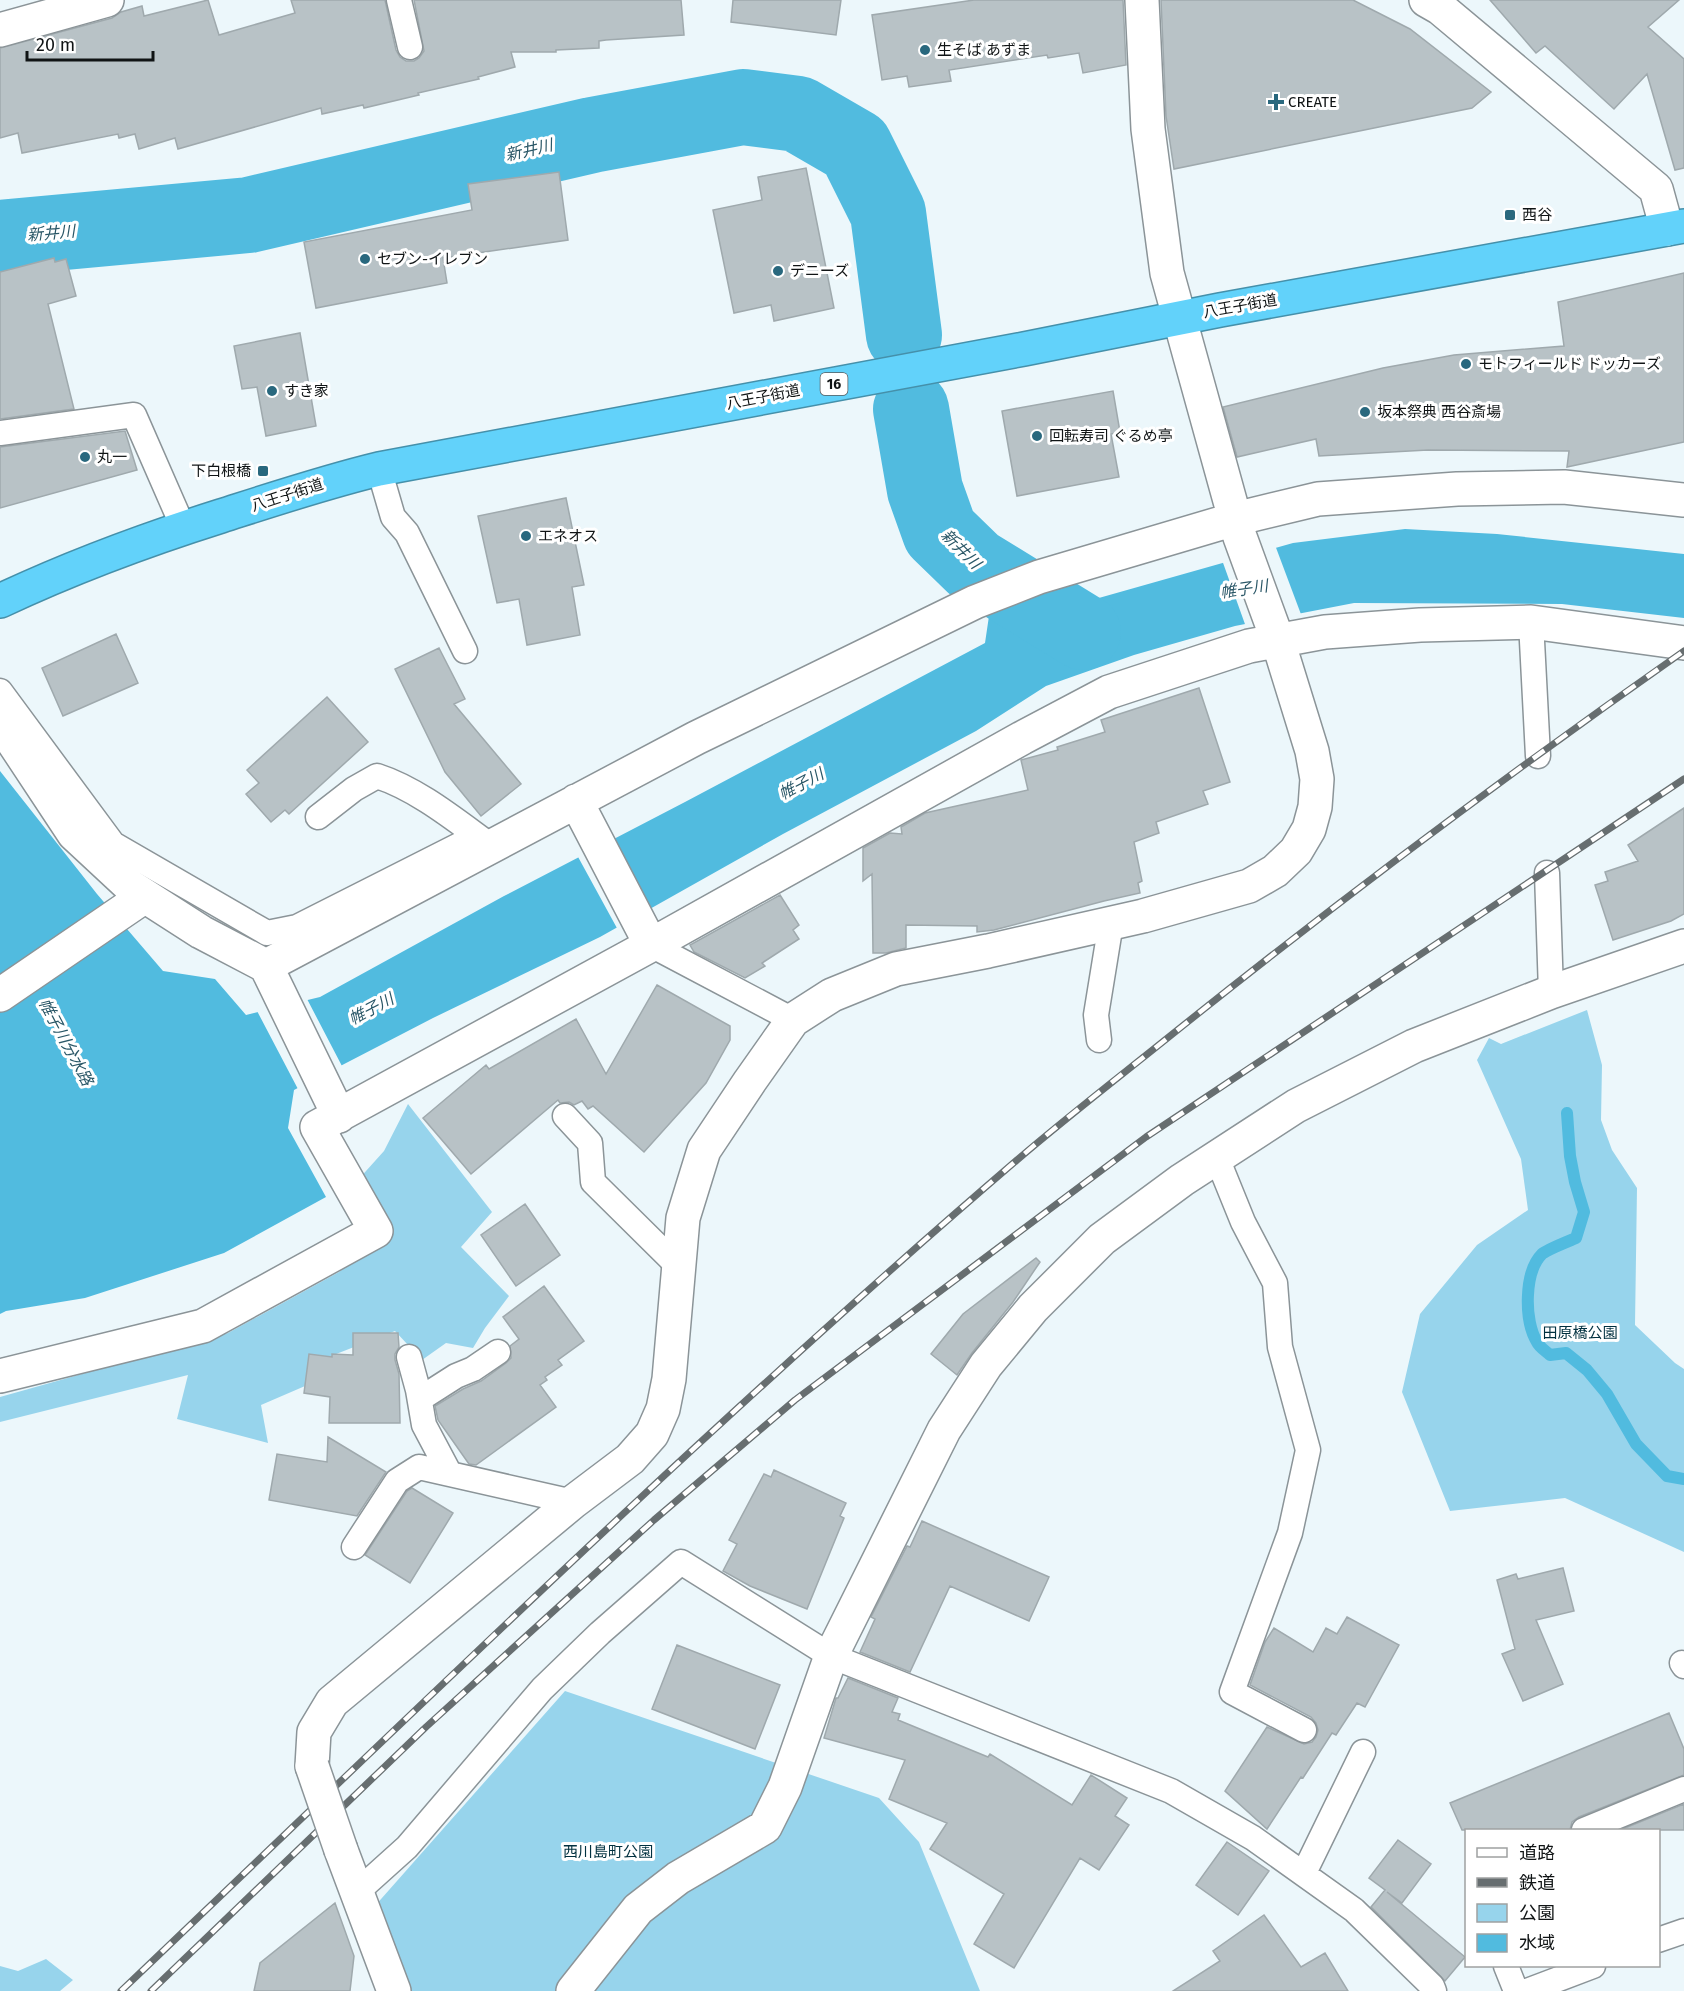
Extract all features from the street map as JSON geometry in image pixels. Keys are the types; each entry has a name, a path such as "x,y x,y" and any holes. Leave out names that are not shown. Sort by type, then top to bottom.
{"highway":[{"name":"八王子街道","path":"0,601 46,579 130,545 322,483 379,469 1179,318 1676,228"}],"street":[{"path":"0,30 108,0"},
{"path":"394,1991 312,1766 314,1732 332,1702 573,1503 630,1459 652,1434 663,1409 669,1379 683,1218 704,1150 793,1020 832,995 896,969 1111,923 1198,902 1249,886 1275,871 1296,851 1309,829 1315,807 1317,779 1312,751 1238,528 1167,273 1148,129 1142,0"},
{"path":"1426,0 1450,16 1656,189 1676,228"},
{"path":"268,972 481,846 580,809 696,738 975,602 1039,577 1238,528 1318,499 1457,489 1564,487 1684,500"},
{"path":"0,1376 203,1326 376,1231 318,1127 335,1108 556,997 645,936 1109,692 1276,637 1325,632 1420,625 1531,622 1684,643"},
{"path":"0,722 74,834 131,887 137,902 201,932 268,972 335,1108"},
{"path":"580,809 645,936"},
{"path":"0,995 137,902"},
{"path":"573,1991 638,1910 678,1878 765,1827 786,1786 831,1656 944,1430 986,1365 1033,1308 1102,1239 1296,1106 1414,1046 1551,992 1684,946"}],"lane":[{"path":"399,0 410,47"},
{"path":"0,433 134,415 183,527"},
{"path":"379,469 393,517 407,533 465,651"},
{"path":"1531,622 1538,756"},
{"path":"0,691 113,843 267,933 297,927 481,846 440,809 401,786 377,776 354,789 318,817"},
{"path":"1547,873 1551,992"},
{"path":"1100,1040 1096,1015 1111,923"},
{"path":"645,936 793,1020"},
{"path":"565,1116 590,1143 593,1182 678,1266"},
{"path":"1217,1158 1243,1222 1275,1283 1281,1347 1308,1450 1290,1533 1232,1692 1304,1730"},
{"path":"420,1399 498,1352"},
{"path":"410,1357 424,1425 450,1474"},
{"path":"354,1547 397,1481 419,1467 573,1503"},
{"path":"357,1892 407,1847 542,1689 600,1633 681,1562 831,1656 1172,1791 1253,1838 1354,1910 1432,1986 1434,1991"},
{"path":"1304,1873 1363,1752"},
{"path":"1586,1829 1684,1789"},
{"path":"1660,1941 1684,1931"},
{"path":"1507,1967 1516,1991"},
{"path":"1527,1991 1588,1967"}],"green space":[{"name":"田原橋公園","path":"1587,1010 1602,1065 1601,1120 1612,1150 1637,1188 1635,1325 1684,1369 1684,1552 1565,1498 1450,1511 1402,1392 1420,1314 1477,1245 1528,1210 1521,1159 1477,1060 1489,1038 1501,1044"},
{"path":"408,1104 492,1212 461,1247 509,1296 473,1348 446,1343 422,1360 395,1331 308,1365 312,1383 261,1405 268,1443 177,1419 188,1375 0,1422 0,1397 228,1333 339,1272 387,1235 357,1181 384,1151"},
{"name":"西川島町公園","path":"565,1691 879,1798 919,1842 980,1991 406,1991 374,1907"},
{"path":"46,1959 73,1980 60,1991 0,1991 0,1966 18,1971"}],"water":[{"path":"1405,529 1497,534 1684,554 1684,618 1562,604 1354,603 1235,626 1134,655 1046,686 976,731 783,834 600,937 433,1018 294,1090 288,1128 326,1197 224,1253 85,1298 6,1311 0,1314 0,771 97,894 163,971 215,979 246,1015 320,997 504,896 985,643 989,616 1054,588 1067,607 1293,543"}],"pier":[{"path":"1275,545 1302,617 1246,627 1222,560"},
{"path":"612,836 653,911 618,930 577,855"},
{"path":"306,997 343,1068 299,1091 256,1009"}],"building":[{"path":"208,0 219,35 295,13 291,0 385,0 396,50 406,61 414,61 424,51 414,0 681,0 684,35 599,41 599,48 556,50 556,52 511,52 515,67 478,77 479,79 364,108 363,105 322,114 321,108 178,149 175,138 139,149 135,134 119,138 118,134 22,153 18,133 0,138 0,48 112,18 121,12 142,6 144,16"},
{"path":"733,0 841,0 836,35 731,22"},
{"path":"974,0 1123,0 1126,65 1083,73 1079,53 1048,58 1047,55 949,70 951,81 909,87 907,76 882,80 872,15"},
{"path":"1161,0 1353,0 1410,29 1491,92 1472,108 1174,169 1166,116"},
{"path":"1490,0 1679,0 1648,27 1684,59 1684,168 1675,170 1647,74 1614,109 1545,46 1536,53"},
{"path":"806,168 834,308 774,321 771,305 734,313 713,210 762,200 758,177"},
{"path":"559,172 568,240 443,258 447,283 316,308 304,242 472,210 468,184"},
{"path":"54,258 55,262 66,259 76,296 48,304 74,409 0,419 0,272"},
{"path":"1684,273 1684,442 1567,467 1569,451 1428,450 1319,456 1316,439 1237,457 1223,407 1383,368 1454,355 1564,346 1558,302"},
{"path":"300,333 316,426 266,436 257,387 242,389 234,346"},
{"path":"1113,391 1120,432 1111,434 1119,477 1017,496 1002,411"},
{"path":"125,431 137,470 0,508 0,447"},
{"path":"566,498 584,585 572,587 580,635 527,645 519,599 497,603 478,516"},
{"path":"116,634 138,683 63,716 42,668"},
{"path":"439,648 465,699 454,704 521,784 481,816 445,772 395,669"},
{"path":"1199,688 1230,782 1203,791 1208,804 1156,822 1159,833 1134,842 1142,881 1138,883 1140,893 994,930 977,932 977,926 906,925 906,948 886,953 873,953 872,874 863,881 863,848 890,833 902,834 901,827 925,813 1028,790 1021,760 1058,750 1057,747 1105,732 1101,720"},
{"path":"327,697 368,742 289,814 285,810 271,822 246,794 259,783 247,770"},
{"path":"1684,808 1684,914 1671,921 1613,940 1595,885 1608,881 1605,872 1638,861 1628,845"},
{"path":"780,895 799,925 793,930 799,939 762,963 765,966 745,978 694,952 690,945"},
{"path":"657,985 730,1026 730,1040 706,1083 644,1152 593,1106 588,1109 582,1101 574,1105 569,1102 560,1103 558,1100 471,1174 423,1118 486,1065 489,1069 576,1019 606,1074"},
{"path":"525,1204 560,1255 516,1286 481,1235"},
{"path":"1036,1258 1040,1262 1013,1302 957,1375 931,1354 963,1314"},
{"path":"544,1286 584,1341 558,1360 562,1365 545,1377 547,1380 540,1385 556,1407 476,1465 469,1464 438,1420 435,1406 481,1381 511,1358 510,1346 519,1339 503,1317"},
{"path":"353,1333 398,1333 399,1347 395,1360 399,1374 400,1423 329,1423 330,1397 304,1393 309,1354 332,1357 332,1354 353,1355"},
{"path":"328,1437 386,1472 357,1516 269,1500 277,1454 327,1462"},
{"path":"774,1470 846,1503 840,1516 844,1518 807,1609 750,1586 723,1571 737,1544 729,1540 764,1474 771,1477"},
{"path":"412,1488 453,1513 410,1583 365,1555 407,1491"},
{"path":"922,1521 1049,1577 1029,1621 950,1586 910,1672 860,1652 875,1619 871,1617"},
{"path":"1563,1568 1574,1611 1536,1620 1563,1684 1523,1701 1502,1654 1515,1649 1497,1580 1516,1574 1518,1579"},
{"path":"1347,1617 1399,1645 1365,1707 1357,1703 1336,1735 1332,1733 1267,1829 1225,1791 1267,1727 1304,1744 1312,1742 1318,1730 1311,1717 1250,1685 1265,1642 1274,1628 1313,1652 1326,1628 1337,1634"},
{"path":"677,1645 780,1685 755,1749 652,1709"},
{"path":"848,1678 898,1698 892,1712 900,1714 898,1720 988,1757 990,1754 1072,1805 1091,1775 1127,1798 1115,1816 1129,1825 1099,1870 1080,1858 1014,1968 974,1944 1004,1894 930,1849 947,1823 889,1799 905,1760 824,1738 836,1698"},
{"path":"1669,1713 1684,1749 1684,1775 1579,1817 1572,1822 1570,1829 1462,1830 1450,1803"},
{"path":"1684,1804 1684,1830 1622,1829"},
{"path":"1398,1840 1431,1864 1402,1903 1387,1892 1465,1957 1445,1981 1371,1907 1385,1890 1369,1878"},
{"path":"1227,1842 1269,1871 1238,1915 1196,1885"},
{"path":"335,1903 354,1956 350,1991 254,1991 260,1963"},
{"path":"1264,1915 1301,1967 1325,1953 1348,1991 1173,1991 1220,1961 1213,1951"}],"waterway":[{"name":"新井川","path":"0,238 249,215 592,135 743,107 798,114 855,147 888,213 904,335"},
{"name":"新井川","path":"911,409 925,490 940,532 974,565 1083,632"},
{"path":"1567,1113 1570,1156 1584,1212 1576,1238 1544,1252 1536,1262 1529,1284 1528,1297 1533,1333 1539,1346 1550,1355 1566,1353 1587,1370 1607,1394 1636,1444 1667,1476 1684,1479"}],"railway":[{"path":"121,1991 675,1465 902,1260 1017,1160 1233,986 1360,888 1553,744 1684,651"},
{"path":"151,1991 426,1727 654,1520 795,1400 1146,1137 1684,779"}],"place":[{"name":"生そば あずま","path":"925,50"},
{"name":"CREATE","path":"1276,102"},
{"name":"西谷","path":"1510,215"},
{"name":"セブン-イレブン","path":"365,259"},
{"name":"デニーズ","path":"778,271"},
{"name":"モトフィールド ドッカーズ","path":"1466,364"},
{"name":"すき家","path":"272,391"},
{"name":"坂本祭典 西谷斎場","path":"1365,412"},
{"name":"回転寿司 ぐるめ亭","path":"1037,436"},
{"name":"丸一","path":"85,457"},
{"name":"下白根橋","path":"263,471"},
{"name":"エネオス","path":"526,536"}],"water label":[{"name":"帷子川","path":"1244,589"},
{"name":"帷子川","path":"801,784"},
{"name":"帷子川","path":"371,1009"},
{"name":"帷子川分水路","path":"66,1042"}]}
